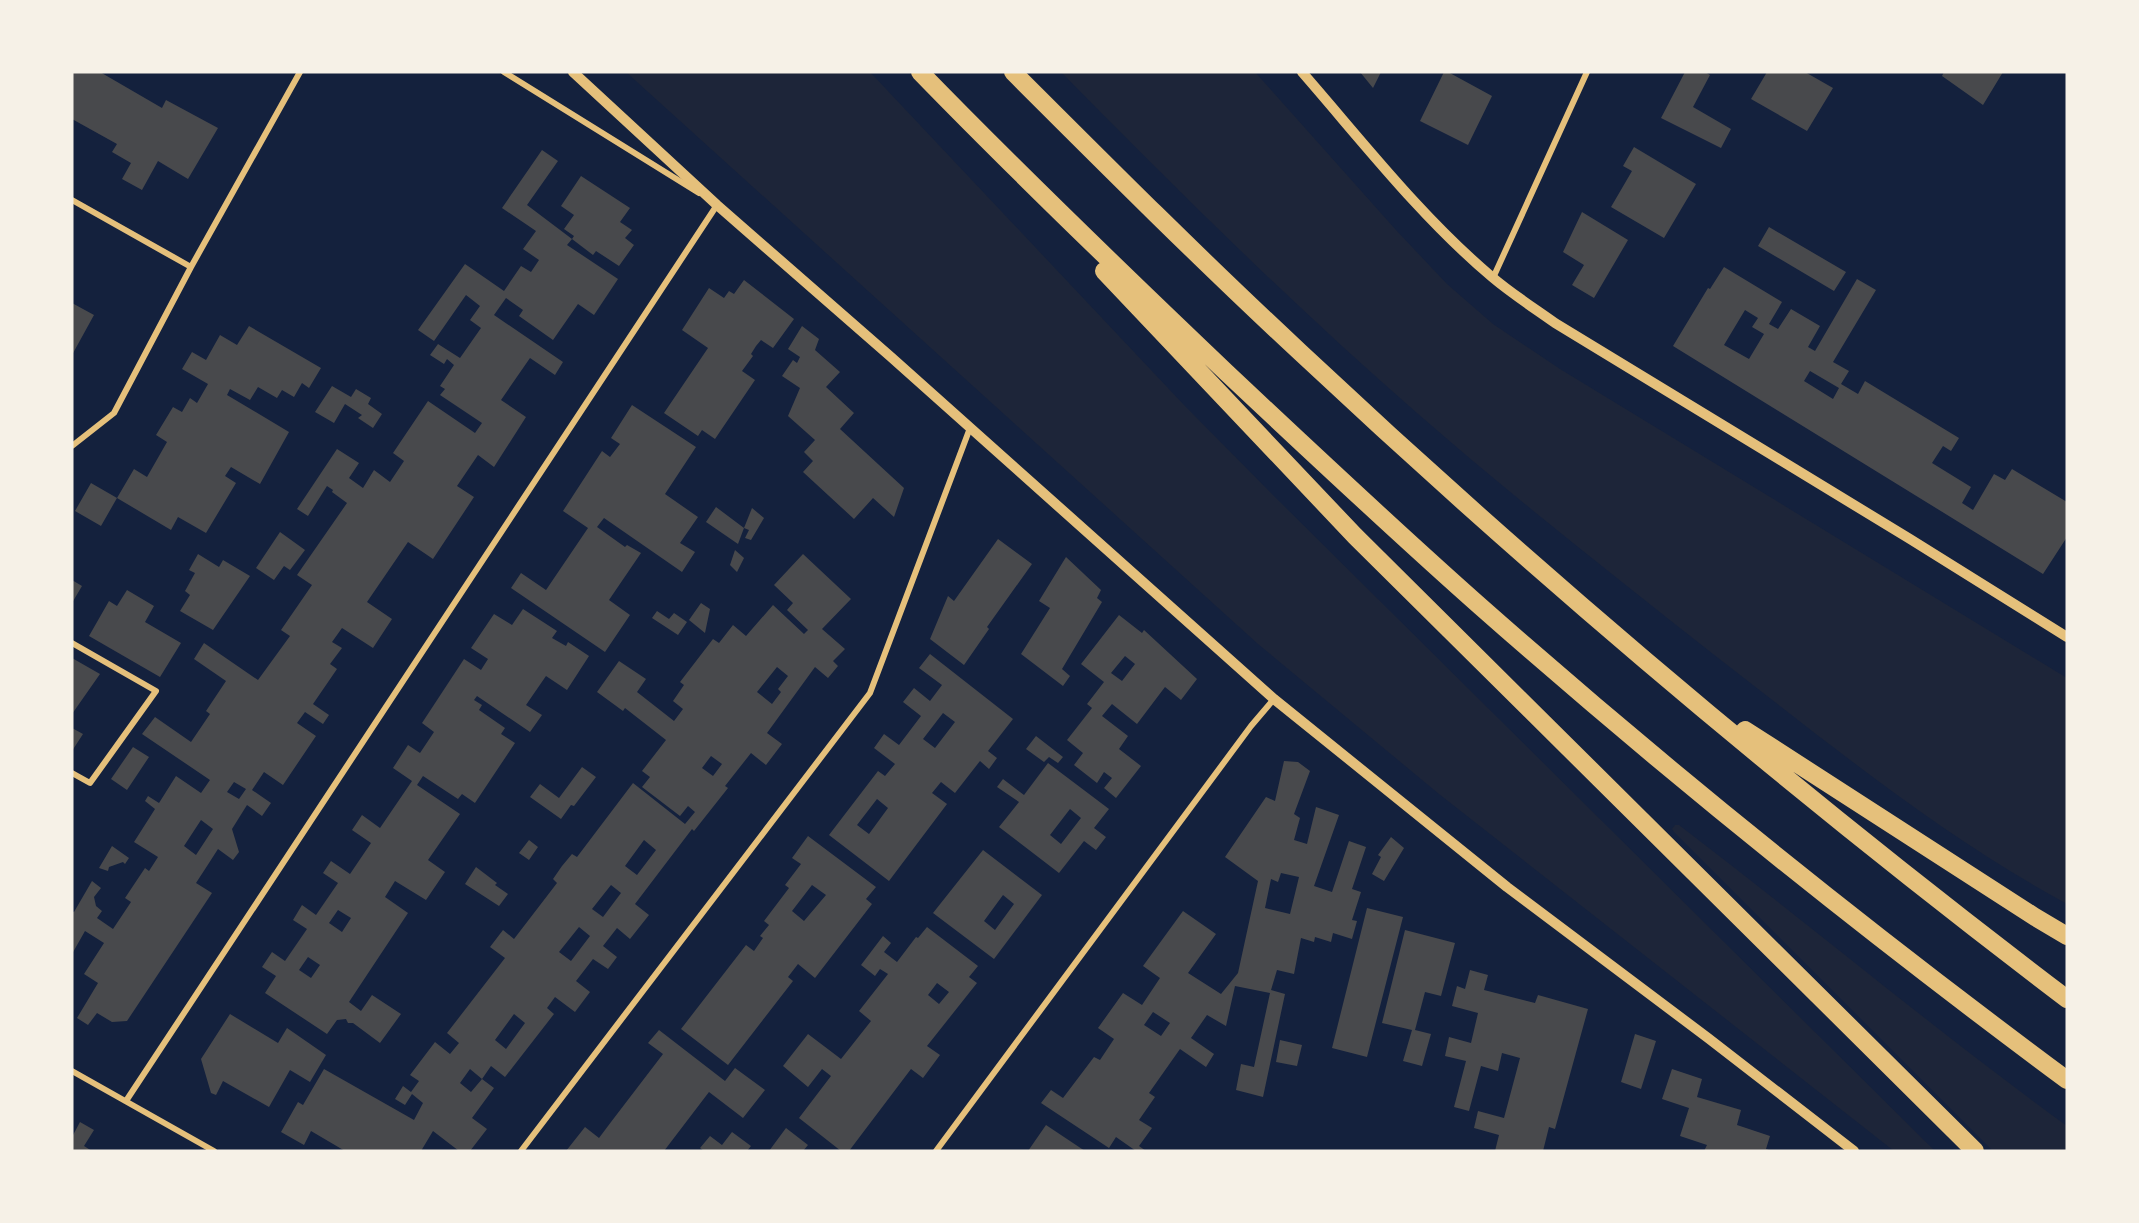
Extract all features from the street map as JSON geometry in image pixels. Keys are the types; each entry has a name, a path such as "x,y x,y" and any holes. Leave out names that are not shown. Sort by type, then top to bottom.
{"highway":[{"path":"920,72 1113,264 1289,432 1482,608 1819,889 1939,984 2067,1080"},
{"path":"1013,72 1173,232 1302,354 1495,530 1787,778 2067,999"},
{"path":"949,102 1056,220 1355,536 1975,1151"},
{"path":"1683,690 2067,936"}],"street":[{"path":"72,446 114,413 191,267 300,72"},
{"path":"504,72 717,205"},
{"path":"573,72 717,205 1274,699 1508,887 1854,1151"},
{"path":"1302,72 1434,221 1493,278 1555,323 1910,539 2067,638"},
{"path":"1493,278 1587,72"},
{"path":"72,200 191,267"},
{"path":"126,1101 717,205"},
{"path":"521,1151 870,693 970,428"},
{"path":"72,643 156,691 90,783 72,773"},
{"path":"936,1151 1251,726 1274,699"},
{"path":"72,1071 214,1151"}],"shaded area":[{"path":"626,72 870,72 1184,405 1935,1151 1894,1151 1439,794 1258,644"},
{"path":"1061,72 1255,72 1447,284 1493,324 1560,369 2067,678 2067,904 1974,848 1885,786 1713,654 1490,475 1417,413 1280,288 1191,203"},
{"path":"1675,825 1679,825 2067,1126 2067,1151 1993,1151 1674,832 1672,829"}],"building":[{"path":"72,72 100,72 162,108 166,100 218,128 188,179 158,161 142,190 122,179 131,163 112,152 117,144 72,119"},
{"path":"1360,72 1381,72 1373,88"},
{"path":"1444,72 1492,96 1468,145 1420,121"},
{"path":"1685,72 1705,72 1710,75 1693,107 1731,129 1721,148 1661,118"},
{"path":"1767,72 1805,72 1833,88 1807,131 1751,99"},
{"path":"1944,72 2003,72 1983,105 1942,76"},
{"path":"1634,147 1696,184 1664,238 1611,207 1632,171 1623,166"},
{"path":"542,150 558,161 527,205 572,239 567,245 618,279 594,315 578,304 553,340 519,316 523,310 506,298 494,315 563,362 555,375 530,358 501,400 526,417 494,467 478,455 457,486 474,497 433,559 408,542 367,602 392,619 373,648 342,628 332,642 342,648 330,664 337,669 313,704 329,715 323,724 305,712 297,723 316,736 283,785 264,772 252,790 271,803 262,816 247,805 232,829 239,852 233,860 218,849 196,883 212,893 127,1021 112,1022 97,1013 88,1025 77,1018 98,983 84,974 104,943 85,931 72,954 72,911 74,912 92,881 101,888 94,897 96,906 102,911 97,918 113,929 131,902 125,898 145,868 149,871 158,857 134,842 155,809 145,801 148,796 159,803 176,776 201,793 210,780 142,734 155,717 191,742 210,714 206,711 226,681 194,659 204,643 258,680 290,636 281,630 312,585 297,575 347,503 327,486 308,516 297,509 337,449 359,463 349,478 363,488 374,470 390,482 404,461 393,453 428,401 475,433 482,423 440,395 445,389 440,386 454,365 447,359 444,364 430,355 438,344 460,358 481,328 470,320 480,306 466,295 434,341 418,330 465,264 504,291 521,266 531,272 539,260 523,249 536,231 502,208","holes":["234,782 246,789 239,799 227,792","201,820 213,829 196,855 184,846"]},
{"path":"581,176 630,208 620,222 632,230 625,238 634,245 619,266 596,251 593,255 572,239 574,236 564,229 574,215 561,206"},
{"path":"1582,212 1628,240 1594,298 1572,285 1584,265 1563,252"},
{"path":"1769,227 1846,272 1834,291 1758,246"},
{"path":"1724,267 1782,302 1769,324 1778,329 1791,309 1820,326 1808,347 1815,351 1857,279 1876,290 1833,362 1849,371 1841,384 1858,394 1865,381 1959,438 1951,451 1943,446 1932,463 1971,487 1962,503 1973,510 1994,474 2005,480 2012,469 2067,502 2067,537 2043,574 1673,346 1708,288 1710,289","holes":["1745,310 1758,318 1752,327 1764,334 1749,359 1724,345","1810,371 1839,388 1833,399 1804,381"]},
{"path":"744,280 794,319 773,348 761,340 756,346 751,354 753,356 742,371 755,380 715,439 702,430 698,436 664,413 708,348 682,330 709,288 724,298 729,291 734,294"},
{"path":"72,303 94,315 72,355"},
{"path":"249,326 321,368 309,388 302,383 294,397 282,390 277,398 258,387 250,400 230,389 227,395 289,432 260,484 231,467 225,476 236,483 206,533 178,517 171,530 117,498 134,469 147,477 167,442 156,435 173,407 182,412 190,398 197,403 208,384 182,369 192,352 206,360 220,335 237,345"},
{"path":"802,326 819,339 815,350 840,372 826,387 854,413 840,429 904,488 894,517 873,498 854,519 803,472 813,461 804,452 815,440 788,416 800,388 782,376 793,360 797,363 800,357 788,349"},
{"path":"332,386 351,397 356,389 371,398 368,404 382,414 373,428 358,418 362,415 345,404 334,423 315,412"},
{"path":"632,405 696,447 665,494 698,517 680,543 695,552 682,572 604,518 597,527 625,547 627,545 641,553 609,600 630,615 605,652 511,588 521,573 546,590 588,528 563,511 602,451 610,457 620,444 611,438"},
{"path":"91,483 117,498 101,526 75,511"},
{"path":"716,507 744,528 738,544 706,522"},
{"path":"752,508 764,518 751,540 745,538 749,530 744,528"},
{"path":"280,532 305,550 290,570 284,566 274,580 256,568"},
{"path":"998,539 1032,564 987,627 989,629 964,665 930,639 948,596 954,601"},
{"path":"735,550 744,558 737,572 730,565"},
{"path":"198,554 219,567 223,560 250,576 213,630 180,611 190,595 185,591 195,573 189,570"},
{"path":"803,554 851,599 822,629 845,649 833,661 838,666 828,678 815,667 767,733 782,744 766,765 751,753 725,786 728,788 694,831 692,829 635,904 649,915 630,939 617,928 603,946 617,957 608,969 593,959 576,981 590,992 575,1012 555,997 547,1008 554,1014 505,1077 491,1066 482,1079 494,1088 472,1118 487,1129 470,1151 459,1151 433,1131 421,1151 345,1151 311,1131 304,1145 281,1132 298,1102 303,1105 324,1069 414,1120 423,1103 412,1094 405,1105 395,1099 403,1086 411,1092 419,1081 410,1075 435,1042 450,1054 459,1043 447,1033 505,958 490,947 503,930 514,939 557,883 553,879 562,866 572,854 577,857 633,783 685,824 695,812 688,806 680,816 642,787 650,777 642,771 666,740 625,708 623,711 597,692 619,661 646,679 637,692 674,721 683,709 673,701 684,685 680,682 713,639 719,643 733,625 746,636 773,605 804,634 808,630 787,610 793,603 774,585","holes":["777,667 788,676 778,689 781,692 772,704 757,692","711,756 722,764 713,776 702,768","644,840 656,850 637,875 625,866","611,885 621,893 603,917 592,909","579,927 590,936 571,961 559,952","514,1014 525,1023 506,1049 495,1040","470,1069 482,1079 471,1092 460,1083"]},
{"path":"1066,557 1101,590 1097,598 1102,602 1062,669 1070,676 1063,686 1021,654 1050,608 1039,601"},
{"path":"72,580 82,586 72,603"},
{"path":"127,590 154,606 145,622 181,643 160,677 89,636 109,601 117,606"},
{"path":"701,603 710,609 705,633 689,620"},
{"path":"523,609 557,631 552,638 566,646 568,642 589,656 567,690 546,676 526,705 542,715 530,732 477,696 474,700 482,705 479,710 505,728 501,734 515,743 475,803 462,794 458,799 423,776 417,785 460,814 428,860 445,872 426,900 395,881 385,897 408,913 349,1002 361,1011 372,995 401,1014 380,1043 353,1023 348,1023 346,1019 337,1020 327,1034 265,993 276,976 262,967 272,952 285,961 307,929 293,920 302,905 316,915 338,883 323,873 331,861 350,874 371,843 352,830 362,815 380,828 412,781 393,768 408,745 420,753 434,732 422,723 464,659 481,670 488,659 471,648 494,614 512,625","holes":["338,910 351,918 342,932 329,923","308,957 320,965 311,978 299,970"]},
{"path":"657,611 669,619 674,613 687,622 678,635 652,618"},
{"path":"1119,615 1142,633 1144,630 1197,679 1181,700 1165,687 1137,724 1112,704 1102,716 1128,736 1119,749 1141,766 1116,798 1104,788 1112,778 1104,772 1097,783 1074,765 1083,753 1067,740 1092,708 1087,704 1104,682 1081,664","holes":["1125,656 1135,664 1122,681 1111,673"]},
{"path":"930,654 1013,719 988,751 997,758 989,769 980,761 955,793 941,782 932,793 947,804 889,881 829,835 878,771 885,776 895,764 874,748 884,734 899,745 921,716 903,702 914,688 930,701 942,685 919,668","holes":["943,713 955,722 935,748 923,739","877,799 888,808 869,834 857,825"]},
{"path":"72,658 100,674 72,714"},
{"path":"72,728 83,734 72,751"},
{"path":"1036,736 1063,757 1058,763 1049,757 1044,762 1026,749"},
{"path":"133,747 149,757 127,790 111,779"},
{"path":"1284,761 1298,762 1310,771 1294,814 1300,818 1294,840 1307,844 1316,807 1339,815 1314,886 1332,892 1349,841 1366,847 1352,889 1361,892 1352,920 1357,921 1352,939 1333,933 1331,942 1315,937 1314,942 1301,938 1294,974 1277,970 1271,990 1285,994 1263,1097 1236,1090 1241,1064 1254,1067 1270,993 1235,986 1226,1026 1207,1015 1191,1038 1214,1054 1206,1067 1180,1049 1149,1093 1155,1097 1139,1120 1152,1128 1139,1146 1146,1151 1136,1151 1116,1137 1109,1148 1041,1103 1051,1090 1063,1098 1094,1057 1100,1060 1114,1039 1098,1028 1123,993 1142,1005 1160,978 1143,966 1183,911 1216,934 1188,973 1221,994 1238,973 1258,881 1225,857 1266,797 1275,801","holes":["1281,873 1299,877 1290,914 1265,908 1271,879 1278,882","1153,1012 1170,1023 1161,1036 1144,1025"]},
{"path":"1048,763 1109,809 1094,828 1106,837 1096,850 1084,841 1059,873 999,827 1019,802 997,787 1003,779 1024,795","holes":["1070,809 1081,818 1061,844 1050,835"]},
{"path":"582,767 596,777 561,819 530,797 540,784 559,798"},
{"path":"808,836 876,887 866,899 872,904 815,978 798,964 788,977 793,981 728,1065 681,1029 746,945 754,951 763,938 760,936 769,925 764,921 789,888 785,885 801,864 792,858","holes":["812,885 826,895 804,921 792,911"]},
{"path":"1391,837 1404,848 1384,881 1372,874 1381,857 1378,855"},
{"path":"529,840 538,847 529,860 519,853"},
{"path":"112,846 129,858 125,864 123,862 109,867 108,871 99,868"},
{"path":"983,850 1042,895 994,959 933,913","holes":["1003,895 1014,904 995,930 984,921"]},
{"path":"476,867 508,894 499,906 465,884"},
{"path":"1367,908 1403,917 1367,1057 1332,1048"},
{"path":"927,927 978,966 969,977 977,983 927,1046 940,1055 923,1078 911,1069 849,1151 841,1151 799,1118 831,1076 822,1069 808,1087 783,1066 808,1034 841,1059 871,1021 859,1011 888,974 880,969 875,976 861,965 883,936 891,943 884,952 897,962 916,937 918,938","holes":["937,983 949,992 939,1004 928,995"]},
{"path":"1405,930 1455,943 1441,996 1425,992 1415,1030 1431,1034 1422,1066 1403,1061 1412,1030 1382,1023"},
{"path":"1470,970 1488,975 1484,990 1535,1003 1538,995 1588,1009 1555,1129 1549,1127 1543,1151 1495,1151 1499,1135 1474,1128 1478,1111 1504,1118 1520,1058 1502,1053 1498,1071 1481,1066 1469,1111 1454,1107 1466,1061 1445,1056 1449,1037 1471,1043 1478,1013 1452,1006 1457,986 1465,989"},
{"path":"230,1014 278,1043 287,1028 326,1055 310,1082 290,1070 269,1107 223,1081 216,1095 211,1093 201,1059"},
{"path":"659,1030 725,1081 735,1068 765,1090 743,1118 709,1092 664,1151 566,1151 585,1127 599,1138 663,1054 648,1043"},
{"path":"1635,1034 1656,1041 1641,1089 1621,1082"},
{"path":"1280,1040 1302,1045 1297,1066 1276,1062"},
{"path":"1672,1069 1702,1079 1697,1097 1741,1110 1737,1125 1770,1136 1766,1149 1772,1151 1704,1151 1707,1145 1680,1136 1689,1108 1662,1099"},
{"path":"80,1122 94,1130 84,1146 92,1151 72,1151 72,1137"},
{"path":"1046,1125 1085,1151 1028,1151"},
{"path":"786,1128 808,1145 803,1151 769,1151"},
{"path":"732,1132 751,1146 747,1151 704,1151 700,1148 710,1136 722,1145"}]}
